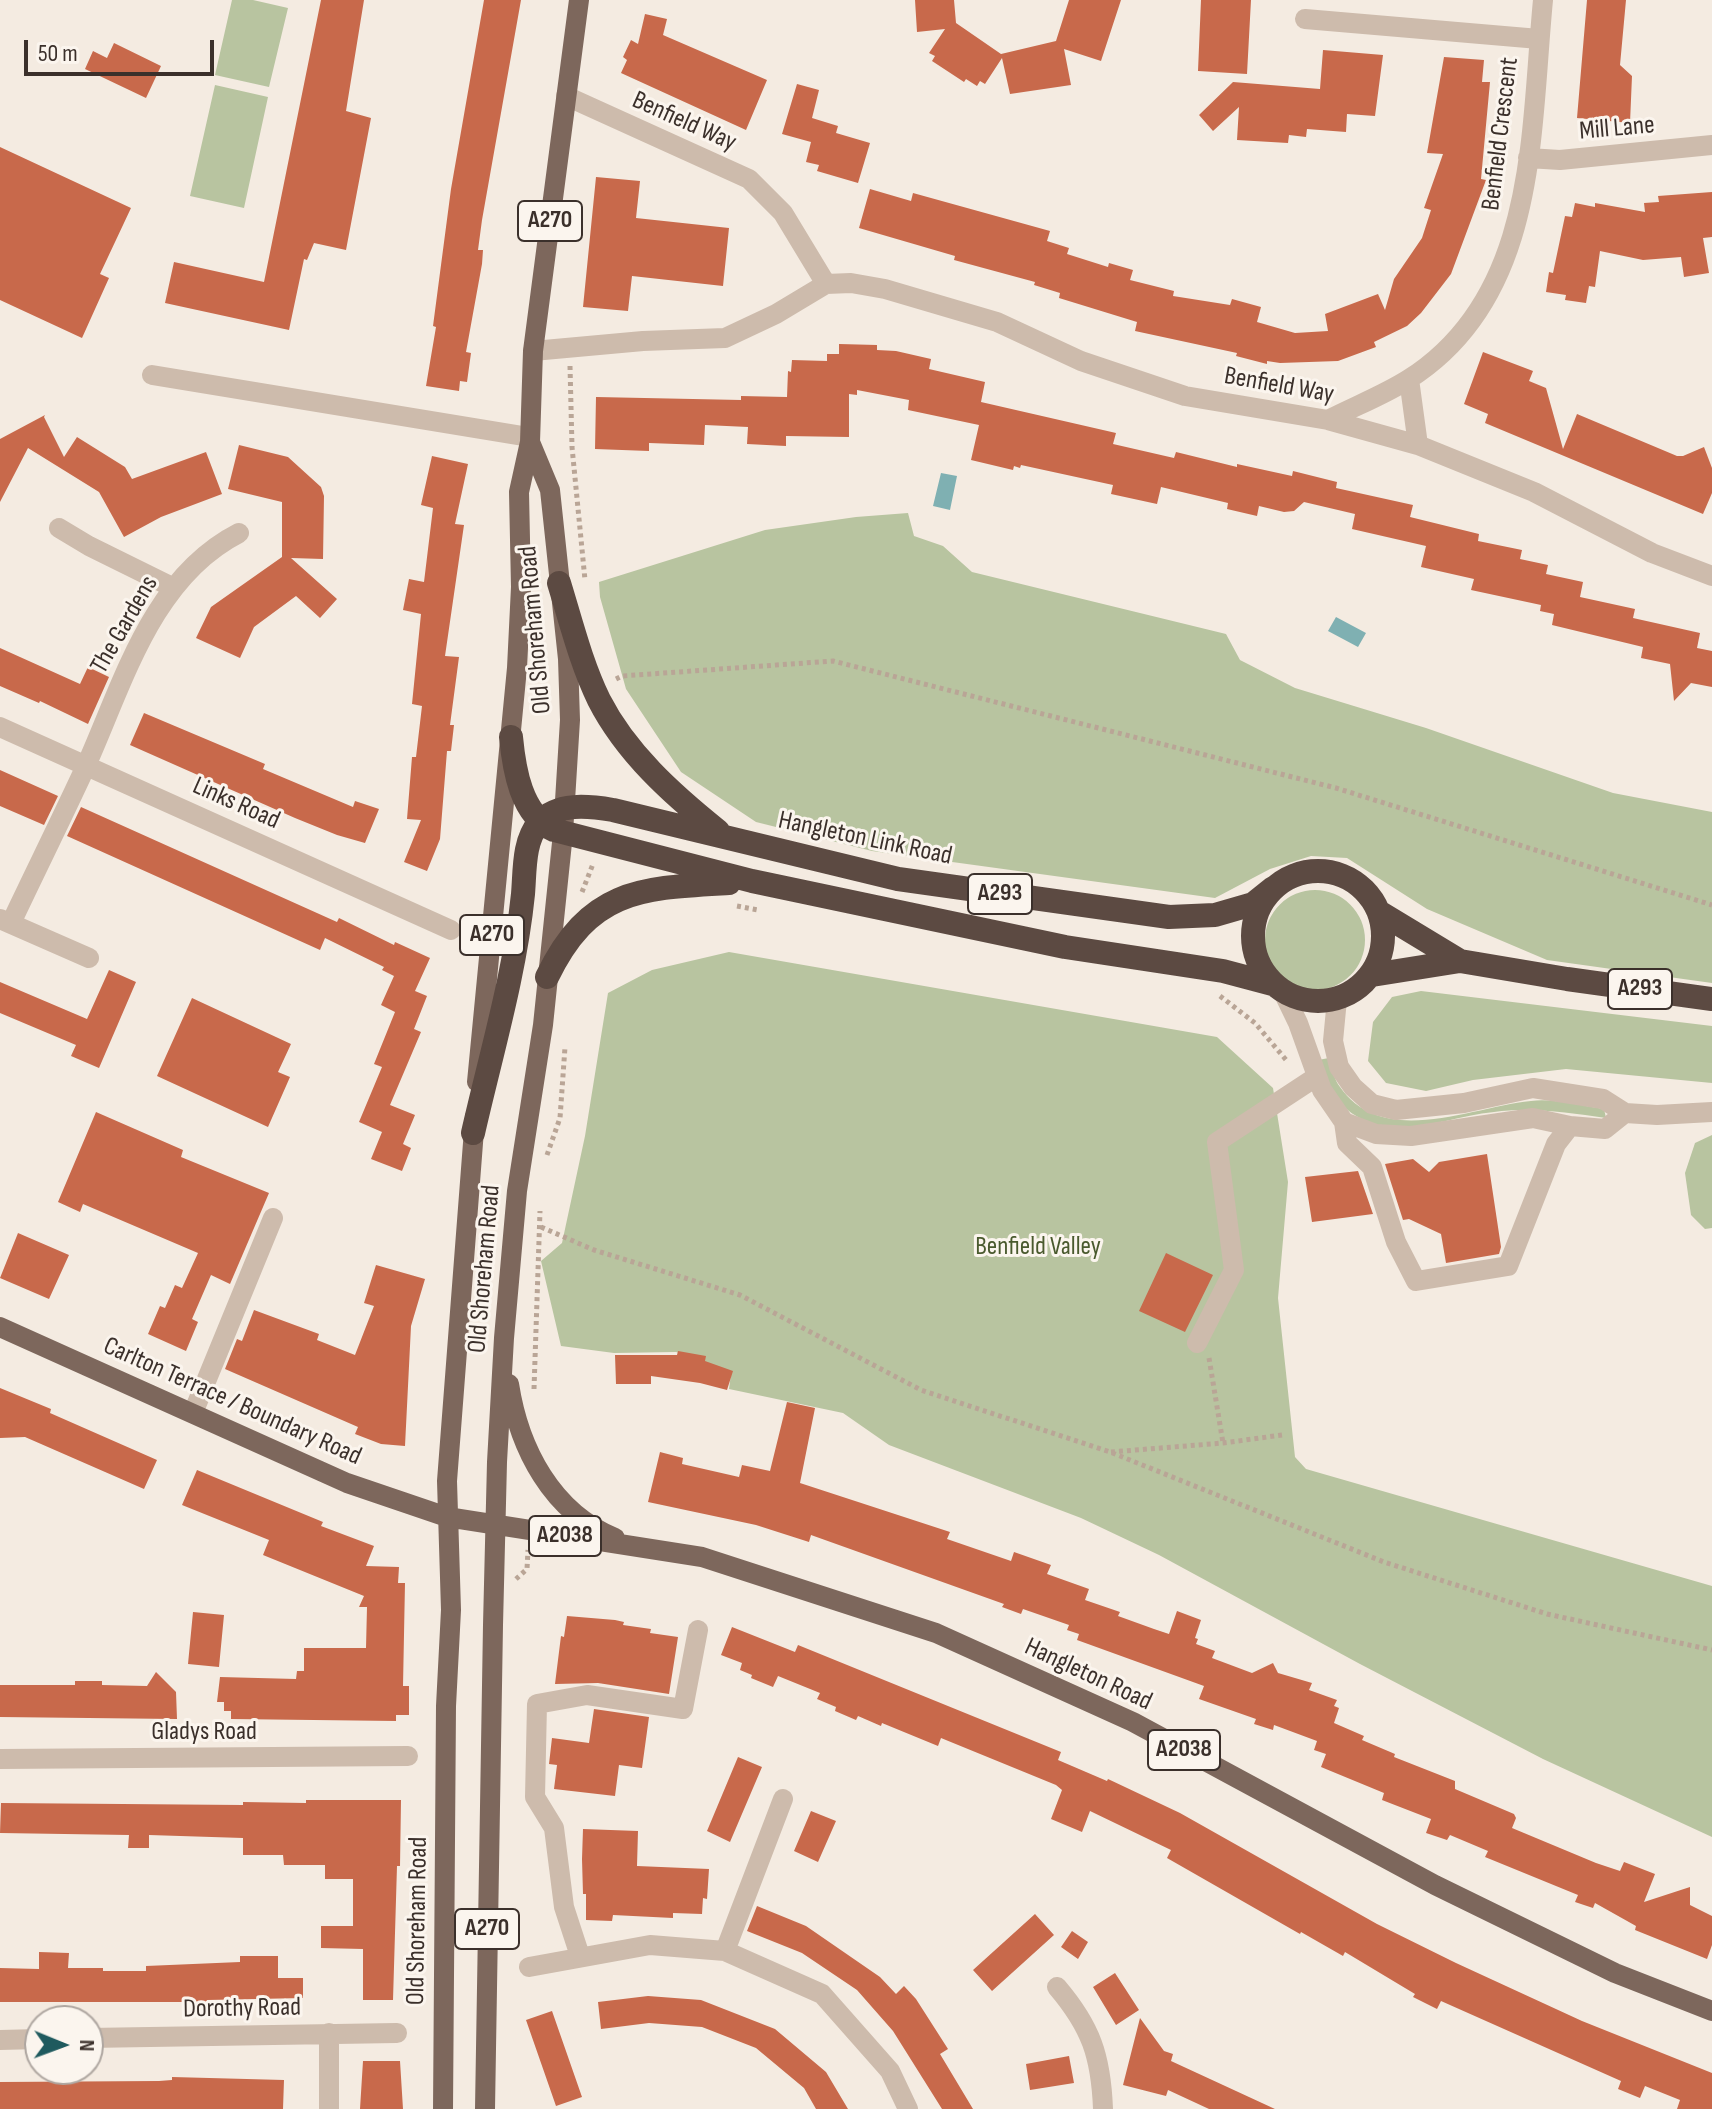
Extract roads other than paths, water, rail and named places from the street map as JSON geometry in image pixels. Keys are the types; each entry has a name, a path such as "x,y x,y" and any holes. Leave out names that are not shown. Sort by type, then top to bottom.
{"highway":[{"name":"A293","path":"559,583 588,673 600,701 622,735 643,764 671,792 725,837"},
{"path":"473,1133 519,929 530,837 540,821 532,811 517,777 511,737"},
{"name":"Hangleton Link Road","path":"540,821 546,827 591,807 613,810 898,879 1169,917 1215,915 1253,904 1273,888"},
{"name":"Hangleton Link Road","path":"564,821 752,881 1065,947 1223,971 1277,988"},
{"path":"1307,871 1328,871 1350,878 1367,892 1379,912 1384,934 1383,953 1372,975 1354,991 1337,999 1316,1002 1293,997 1277,988 1259,965 1253,943 1253,926 1260,905 1273,888 1307,871"},
{"name":"A293","path":"547,977 566,944 590,917 627,894 667,886 752,881"},
{"name":"A293","path":"1379,912 1460,961"},
{"name":"A293","path":"1372,975 1460,961 1712,999"}],"main road":[{"name":"Old Shoreham Road","path":"443,2109 446,1706 451,1610 447,1517 454,1365 482,1014 511,737 521,587 519,492 530,440 533,351 579,0"},
{"name":"Old Shoreham Road","path":"485,2109 497,1462 504,1338 517,1191 540,1046 564,821 570,691 550,490 530,440"},
{"name":"Carlton Terrace / Boundary Road","path":"0,1327 360,1488 447,1517"},
{"path":"504,1338 516,1417 535,1464 559,1498 576,1515 600,1532 633,1546"},
{"name":"Hangleton Road","path":"447,1517 702,1557 936,1633 1133,1722 1435,1885 1615,1973 1712,2011"}],"street":[{"name":"Benfield Crescent","path":"1328,420 1409,379 1440,355 1475,320 1501,272 1521,211 1543,0"},
{"path":"1305,19 1539,39"},
{"name":"Benfield Way","path":"566,96 749,179 783,213 826,284 851,283 885,289 997,322 1081,361 1185,396 1328,420 1418,445 1534,492 1652,553 1712,576"},
{"name":"Mill Lane","path":"1528,158 1560,160 1712,145"},
{"path":"533,351 643,341 725,338 776,314 826,284"},
{"path":"152,375 530,440"},
{"path":"1409,379 1418,445"},
{"path":"59,528 172,587"},
{"name":"The Gardens","path":"5,921 86,765 112,701 172,587 215,545 239,533"},
{"name":"Links Road","path":"0,727 451,930"},
{"path":"5,921 89,958"},
{"path":"1277,988 1298,1023 1309,1081 1322,1090 1344,1122 1347,1143 1372,1167 1396,1242 1416,1281 1508,1266 1556,1144 1570,1126"},
{"path":"1337,999 1333,1041 1339,1067 1353,1087 1372,1104 1396,1110 1464,1103 1533,1088 1603,1099 1625,1113 1712,1112"},
{"path":"1197,1343 1234,1270 1217,1142 1309,1081"},
{"path":"1344,1122 1376,1134 1411,1136 1533,1118 1605,1129 1625,1113"},
{"path":"193,1413 273,1218"},
{"path":"580,1956 564,1907 554,1828 535,1797 537,1704 587,1695 683,1709 698,1630"},
{"name":"Gladys Road","path":"0,1759 408,1756"},
{"path":"725,1951 783,1799"},
{"path":"529,1967 650,1945 725,1951 822,1994 890,2071 908,2109"},
{"path":"1057,1987 1078,2012 1093,2043 1103,2109"},
{"path":"329,2033 329,2109"},
{"name":"Dorothy Road","path":"104,2038 397,2033"},
{"path":"0,2040 24,2039"}],"water":[{"path":"941,473 957,476 950,510 933,506"},
{"path":"1336,617 1366,633 1358,647 1328,631"}],"park label":[{"name":"Benfield Valley","path":"1038,1247"}]}
